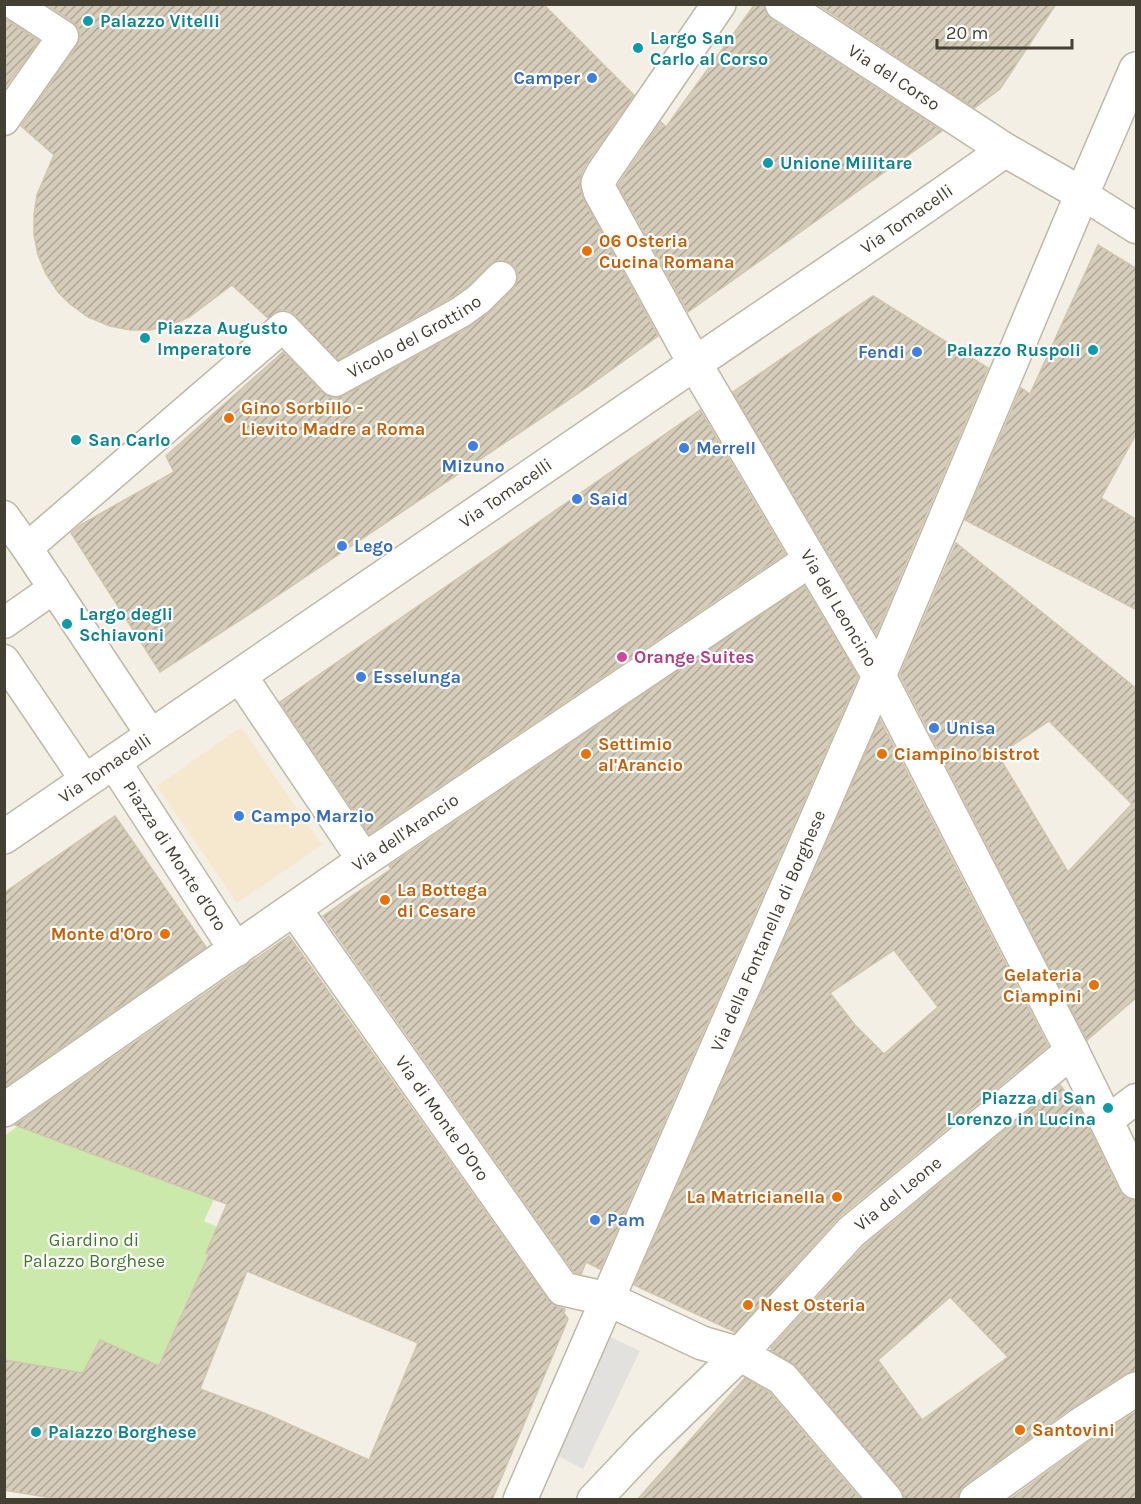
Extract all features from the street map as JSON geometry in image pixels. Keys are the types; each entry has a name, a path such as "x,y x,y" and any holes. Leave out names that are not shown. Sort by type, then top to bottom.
{"street":[{"path":"4,120 63,36 14,4"},
{"name":"Via del Leoncino","path":"719,4 603,173 598,183 600,191 695,364 879,676 1137,1182"},
{"name":"Via del Corso","path":"782,4 1005,150 1082,194"},
{"name":"Via della Fontanella di Borghese","path":"520,1500 879,676 1137,69"},
{"name":"Via Tomacelli","path":"4,837 1005,150"},
{"path":"1082,194 1137,228"},
{"name":"Vicolo del Grottino","path":"27,548 283,327 335,381 461,312 501,277"},
{"path":"4,516 152,736"},
{"name":"Via dell'Arancio","path":"4,1110 364,860 810,560"},
{"path":"4,623 54,588"},
{"path":"4,660 86,781"},
{"path":"240,676 364,860"},
{"name":"Piazza di Monte d'Oro","path":"114,762 236,950"},
{"name":"Via di Monte D'Oro","path":"295,909 563,1289 608,1299 702,1343 740,1354 782,1378 886,1500"},
{"name":"Via del Leone","path":"594,1500 646,1445 740,1354 851,1232 1072,1051"},
{"path":"1107,1121 1137,1099"},
{"path":"976,1500 1080,1425 1137,1389"}],"shaded area":[{"name":"Campo Marzio","path":"241,727 322,845 237,903 157,786"},
{"path":"610,1337 640,1351 583,1469 558,1456"}],"green space":[{"name":"Giardino di Palazzo Borghese","path":"18,1126 214,1199 204,1221 217,1227 206,1260 159,1366 101,1340 83,1373 5,1360 4,1136"}],"building":[{"path":"46,4 543,4 634,95 586,164 581,175 580,188 584,200 658,336 586,388 160,672 71,533 82,524 174,472 166,456 283,352 323,393 332,398 343,396 471,326 491,311 513,289 518,273 514,265 506,261 496,261 452,297 338,360 288,310 280,310 268,318 232,285 189,317 171,325 150,330 130,330 110,326 88,317 58,292 46,274 38,255 34,235 37,195 54,155 21,126 77,46 80,37 79,29 73,22"},
{"name":"Unione Militare","path":"755,4 764,4 766,13 772,20 942,131 688,312 618,185 661,122 666,127"},
{"path":"817,4 1056,4 1000,89 974,108"},
{"path":"4,18 39,41 4,89"},
{"name":"Palazzo Ruspoli","path":"1098,245 1137,269 1137,432 1101,498 1137,520 1137,610 965,520 1021,388 1030,394"},
{"path":"873,296 988,368 876,634 733,392"},
{"path":"700,410 785,554 369,834 280,702"},
{"path":"956,543 1137,689 1137,997 1087,1040 900,675","holes":["1049,721 1132,804 1068,872 998,755"]},
{"path":"804,586 858,677 600,1269 586,1262 581,1274 574,1272 323,916 391,869 389,866"},
{"path":"880,720 1048,1046 839,1217 735,1332 634,1285","holes":["894,950 938,1007 884,1054 855,1025 830,993"]},
{"path":"115,816 206,947 4,1087 4,893"},
{"path":"289,936 548,1300 565,1309 564,1313 568,1319 492,1500 64,1500 4,1490 4,1360 83,1373 100,1340 159,1366 209,1254 206,1253 227,1204 15,1125","holes":["247,1271 418,1343 369,1460 264,1413 200,1389"]},
{"path":"1060,1085 1080,1110 1119,1190 1125,1197 1137,1203 1137,1370 1126,1373 1070,1409 965,1485 959,1492 958,1500 904,1500 900,1488 796,1366 771,1350 864,1246","holes":["950,1297 1008,1357 922,1420 878,1360"]},
{"path":"745,1378 770,1393 861,1500 637,1500"},
{"path":"1137,1411 1137,1500 1009,1500 1091,1440"}],"place":[{"name":"Palazzo Vitelli","path":"88,21"},
{"name":"Largo San Carlo al Corso","path":"638,48"},
{"name":"Camper","path":"592,78"},
{"name":"Unione Militare","path":"768,163"},
{"name":"06 Osteria Cucina Romana","path":"587,251"},
{"name":"Piazza Augusto Imperatore","path":"145,338"},
{"name":"Palazzo Ruspoli","path":"1093,350"},
{"name":"Fendi","path":"917,352"},
{"name":"Gino Sorbillo - Lievito Madre a Roma","path":"229,418"},
{"name":"San Carlo","path":"76,440"},
{"name":"Mizuno","path":"473,446"},
{"name":"Merrell","path":"684,448"},
{"name":"Said","path":"577,499"},
{"name":"Lego","path":"342,546"},
{"name":"Largo degli Schiavoni","path":"67,624"},
{"name":"Orange Suites","path":"622,657"},
{"name":"Esselunga","path":"361,677"},
{"name":"Unisa","path":"934,728"},
{"name":"Settimio al'Arancio","path":"586,754"},
{"name":"Ciampino bistrot","path":"882,754"},
{"name":"Campo Marzio","path":"239,816"},
{"name":"La Bottega di Cesare","path":"385,900"},
{"name":"Monte d'Oro","path":"165,934"},
{"name":"Gelateria Ciampini","path":"1094,985"},
{"name":"Piazza di San Lorenzo in Lucina","path":"1108,1108"},
{"name":"La Matricianella","path":"837,1197"},
{"name":"Pam","path":"595,1220"},
{"name":"Nest Osteria","path":"748,1305"},
{"name":"Santovini","path":"1020,1430"},
{"name":"Palazzo Borghese","path":"36,1432"}]}
